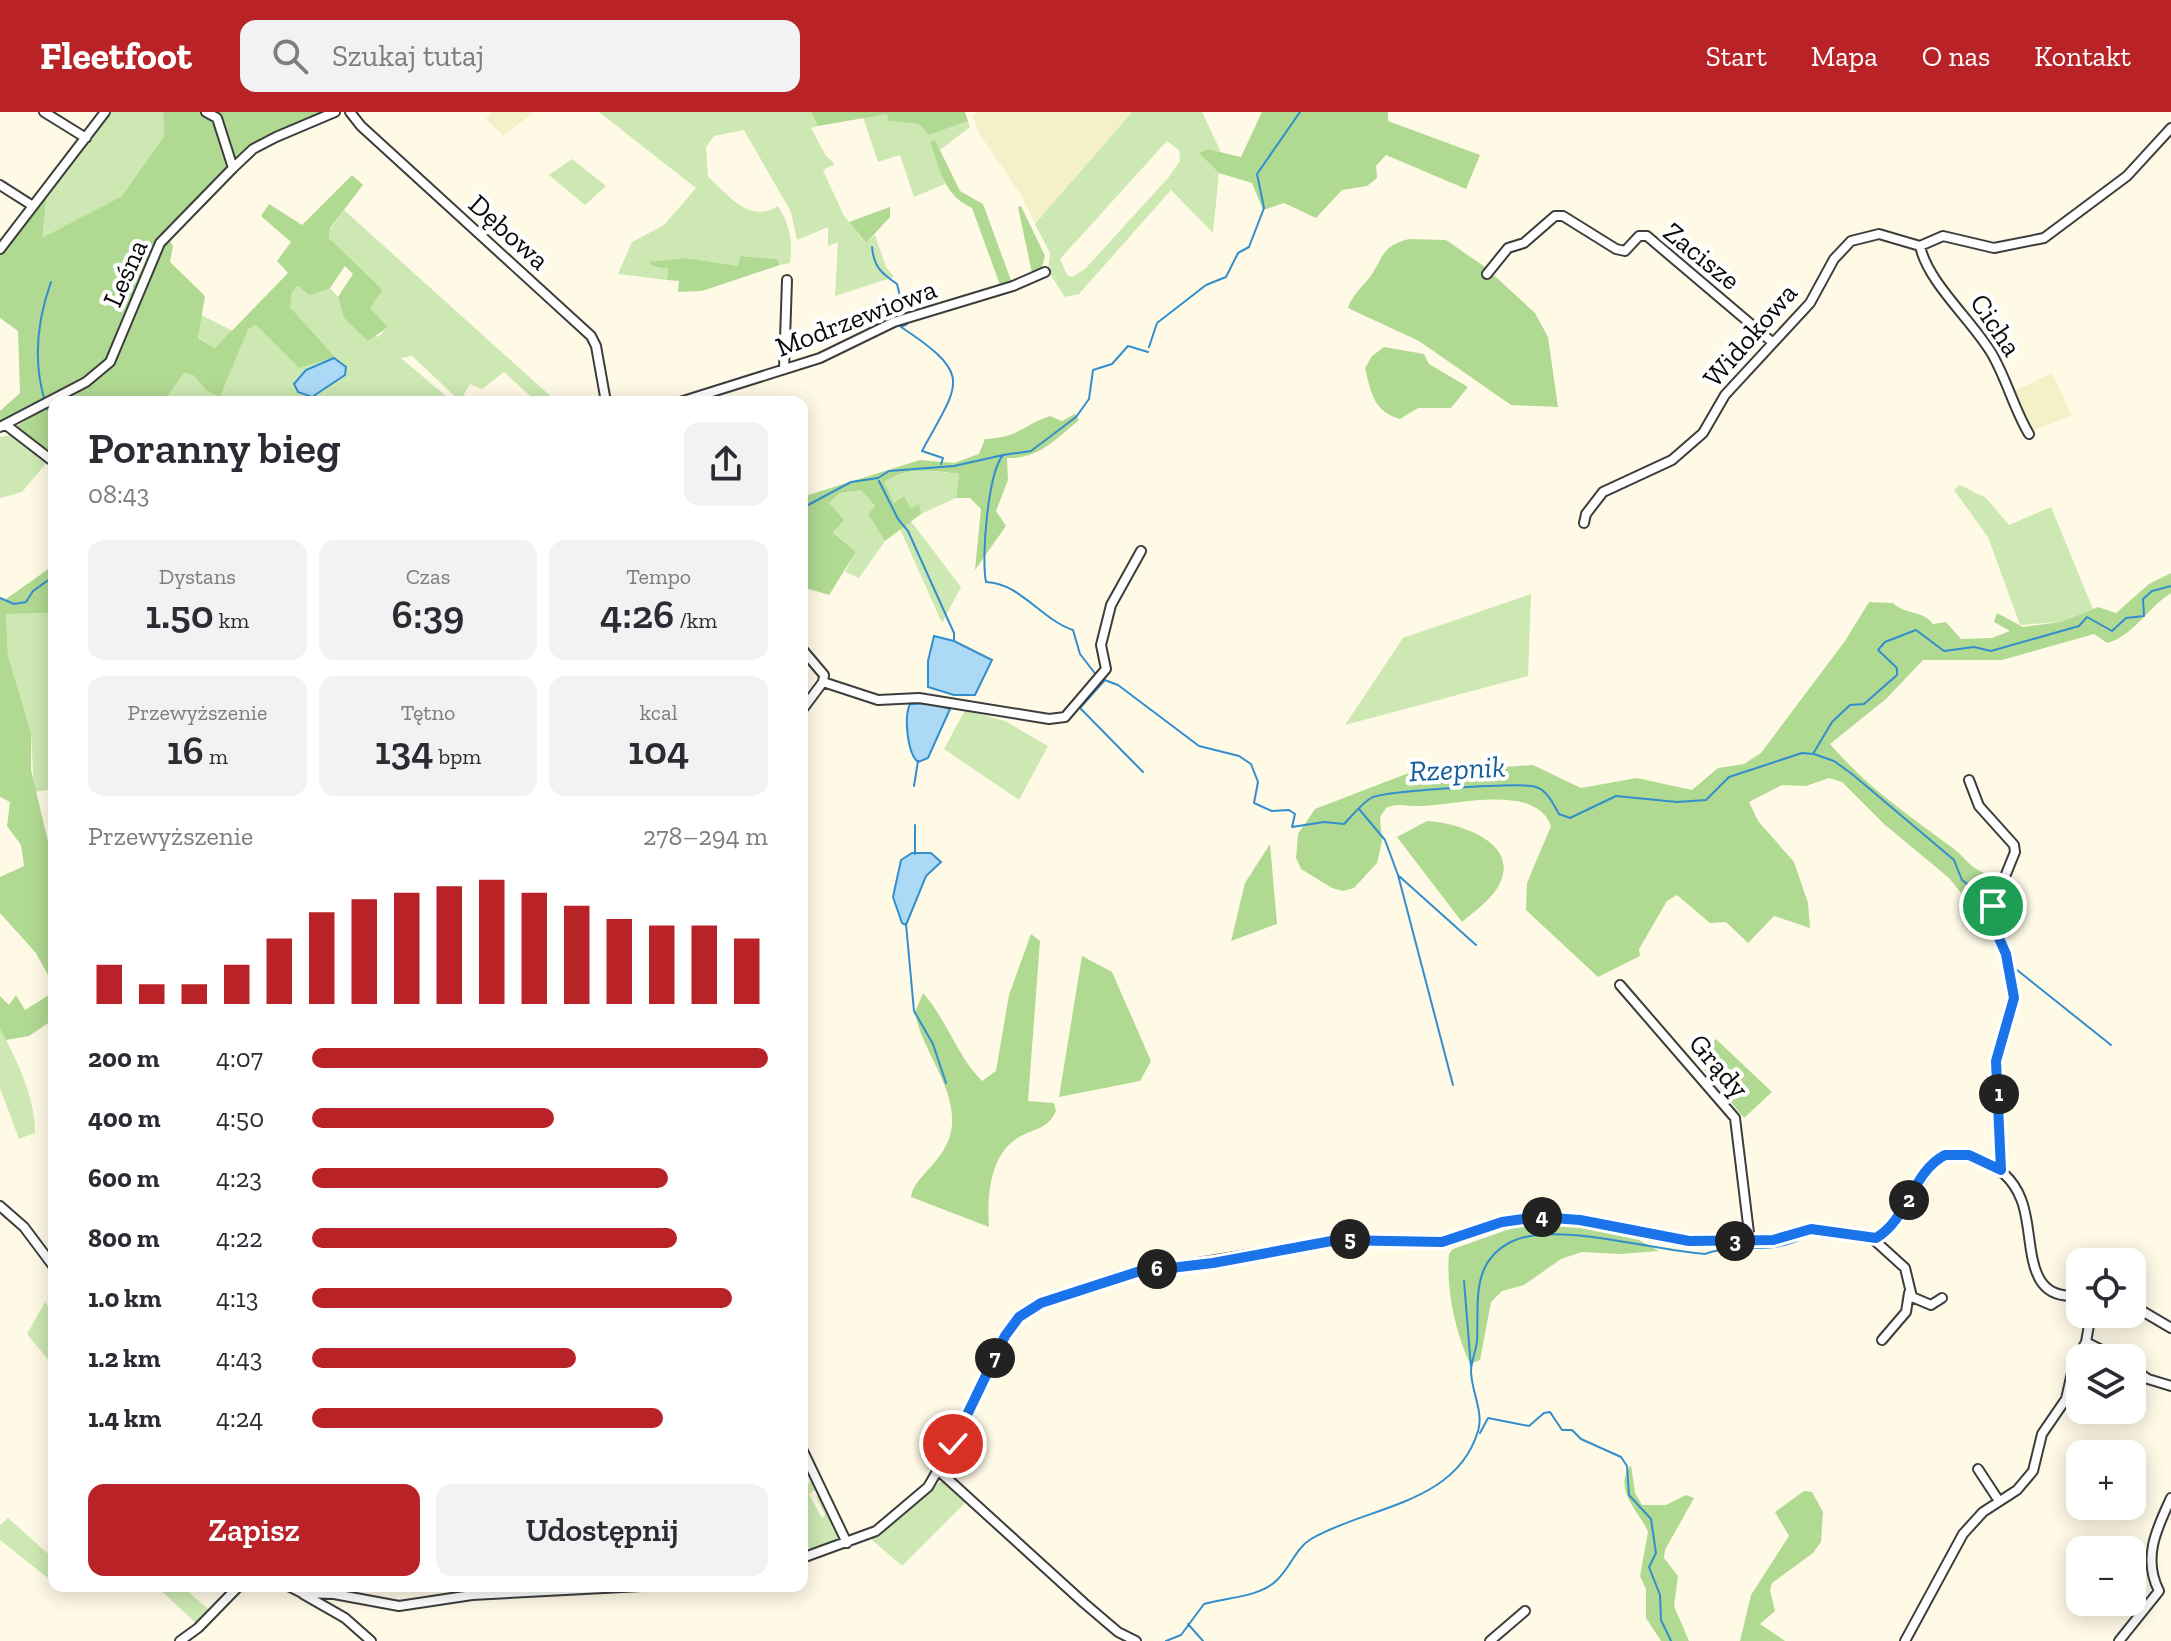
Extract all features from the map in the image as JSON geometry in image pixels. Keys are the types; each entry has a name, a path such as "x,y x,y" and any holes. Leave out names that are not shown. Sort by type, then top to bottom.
{"street":[{"path":"44,112 86,138"},
{"path":"0,249 105,112"},
{"path":"206,112 217,118 233,168"},
{"name":"Leśna","path":"60,396 86,382 110,362 160,243 253,149 335,112"},
{"name":"Dębowa","path":"350,112 361,126 591,336 596,346 605,396"},
{"name":"Widokowa","path":"1584,523 1586,514 1603,492 1651,472 1687,449 1703,433 1725,395 1810,303 1834,259 1851,241 1879,234 1920,246 1943,236 1994,248 2044,238 2127,176 2171,128"},
{"path":"0,185 33,206"},
{"name":"Zacisze","path":"1487,274 1508,248 1524,243 1555,216 1563,216 1616,249 1625,251 1639,236 1647,236 1772,342"},
{"name":"Cicha","path":"1920,246 1930,271 1970,319 2005,377 2029,434"},
{"name":"Modrzewiowa","path":"699,396 820,358 894,322 1013,286 1045,272"},
{"path":"784,369 787,280"},
{"name":"Leśna","path":"3,426 48,402"},
{"path":"3,426 48,458"},
{"path":"823,682 878,700 919,698 978,705 1049,719 1065,717 1074,711 1106,669 1100,652 1111,605 1141,551"},
{"path":"808,656 824,675 823,682 808,702"},
{"path":"1969,780 1979,806 2014,845 2015,852 1993,906 1991,920 2006,954 2014,998 1996,1061 2001,1170"},
{"name":"Grądy","path":"1620,985 1735,1118 1750,1241"},
{"path":"1872,1238 1892,1226 1928,1168 1945,1155 1969,1155 2001,1170 2022,1200 2040,1282 2056,1294 2066,1294"},
{"path":"0,1206 24,1227 48,1259"},
{"path":"808,1556 849,1542 895,1517 928,1487 939,1471 1005,1336 1019,1317 1041,1303 1119,1276 1337,1240 1442,1242 1502,1222 1538,1217 1592,1222 1669,1240 1773,1240 1811,1229 1872,1238 1905,1268 1909,1293 1906,1312 1882,1340"},
{"path":"1909,1293 1926,1305 1942,1298"},
{"path":"2146,1313 2171,1328"},
{"path":"1905,1641 1963,1534 1983,1512 2017,1490 2033,1471 2042,1434 2066,1399 2074,1364 2086,1342 2088,1328"},
{"path":"2086,1342 2090,1344"},
{"path":"2146,1378 2171,1386"},
{"path":"808,1461 849,1542"},
{"path":"1978,1469 1999,1501"},
{"path":"939,1471 1084,1603 1118,1632 1136,1641"},
{"path":"2119,1641 2159,1591 2154,1581 2151,1547 2171,1498"},
{"path":"180,1641 198,1628 233,1592"},
{"path":"302,1593 420,1606 472,1595 529,1592"},
{"path":"302,1593 345,1618 371,1641"},
{"path":"1490,1641 1525,1611"}],"shaded area":[{"path":"492,112 534,112 503,136 486,119"},
{"path":"976,112 1132,112 1035,224 1021,195 980,135 972,116"},
{"path":"2052,373 2072,416 2030,431 2015,391"}],"green space":[{"path":"108,112 163,112 164,136 122,196 41,239 47,194"},
{"path":"163,112 202,112 215,119 229,164 158,238 107,359 84,381 48,396 48,399 0,423 0,411 20,393 18,331 0,318 0,252 47,194 42,238 122,196 164,136"},
{"path":"210,112 328,112 274,132 232,161"},
{"path":"599,112 811,112 818,126 811,128 826,156 835,164 823,170 843,214 865,243 875,235 886,267 894,277 835,296 838,242 828,246 828,227 797,240 791,212 744,130 714,136 706,147 708,177 749,210 768,211 778,206 790,233 790,263 780,265 777,259 740,256 738,266 686,258 651,266 668,269 667,280 618,274 632,242 664,225 696,188"},
{"path":"811,112 965,112 968,121 929,135 919,124 889,121 887,114 818,126"},
{"path":"1132,112 1202,112 1221,152 1207,149 1200,153 1219,173 1213,233 1171,190 1079,294 1065,297 1048,271 1050,253 1035,224","holes":["1167,141 1179,150 1180,161 1168,178 1085,269 1072,277 1067,275 1060,259"]},
{"path":"1262,112 1388,112 1388,121 1480,155 1466,189 1386,155 1376,166 1377,178 1367,186 1342,190 1316,218 1284,203 1263,210 1252,183 1219,173 1199,153 1207,149 1241,157"},
{"path":"887,114 890,121 919,124 929,135 968,121 970,127 940,150 935,141 930,142 945,184 914,197 900,155 878,162 863,117"},
{"path":"935,140 960,191 983,204 1012,283 1000,285 972,208 955,196 944,181 930,142"},
{"path":"572,159 606,186 585,205 549,175"},
{"path":"352,175 363,185 330,228 329,238 383,290 370,308 388,327 368,341 344,318 338,297 353,274 345,266 330,288 310,295 298,286 292,292 290,307 335,357 299,368 256,325 248,329 220,396 207,391 193,375 184,373 167,396 64,396 112,363 168,238 173,246 170,262 205,296 198,338 215,348 288,273 277,261 291,242 261,216 269,204 302,225"},
{"path":"1021,206 1045,256 1041,270 1032,273 1018,207"},
{"path":"890,207 890,217 866,243 849,222"},
{"path":"344,210 550,396 530,396 504,372 482,389 470,384 463,396 455,396 412,356 401,358 446,396 220,396 248,328 256,325 299,368 334,356 290,307 292,292 299,286 330,288 338,297 344,318 378,337 388,327 370,308 383,290 329,238 330,229"},
{"path":"1409,239 1446,240 1485,267 1535,313 1548,337 1558,407 1511,405 1419,341 1348,308 1384,253 1393,245"},
{"path":"740,256 777,259 780,265 702,291 678,292 679,281 667,280 668,269 651,266 650,262 686,258 738,266"},
{"path":"201,315 233,331 215,348 198,337"},
{"path":"1384,347 1424,354 1429,364 1468,387 1451,408 1418,408 1400,419 1391,416 1375,400 1365,368 1372,356"},
{"path":"184,373 193,375 207,391 218,396 167,396"},
{"path":"48,407 48,454 18,431 17,426"},
{"path":"1075,414 1079,420 1038,451 1007,458 1008,480 996,511 1006,526 975,570 981,509 970,498 956,498 959,474 911,472 884,482 894,503 904,496 910,508 919,504 921,514 885,541 868,514 875,506 861,490 840,493 829,503 844,520 833,532 856,552 829,595 808,589 808,495 920,460 954,463 979,454 985,439 1013,433 1050,416 1062,421"},
{"path":"11,435 48,461 22,492 0,498 0,437"},
{"path":"922,470 959,474 956,498 921,514 919,504 910,508 894,503 883,482 894,475"},
{"path":"1960,485 1986,498 2009,525 2051,507 2093,609 2061,622 2020,625 1988,537 1954,490"},
{"path":"861,490 875,506 868,514 885,541 859,578 845,572 856,552 833,531 829,503 840,493"},
{"path":"910,520 961,587 942,623 900,529"},
{"path":"48,569 48,613 6,614 8,656 31,732 31,770 48,842 48,975 36,953 0,913 0,877 24,866 21,845 7,826 10,802 0,797 0,598 6,599"},
{"path":"2171,573 2171,593 2117,639 2107,643 2094,634 2002,660 1923,660 1886,699 1830,744 1887,798 1957,851 1973,867 1995,877 1998,886 1985,908 1995,931 1984,938 1978,933 1966,899 1949,878 1884,824 1842,782 1829,778 1806,786 1782,785 1749,802 1758,821 1794,862 1808,903 1810,928 1774,916 1748,943 1726,922 1710,923 1677,895 1667,901 1639,949 1640,956 1598,977 1526,910 1527,883 1551,826 1542,812 1528,804 1490,800 1386,808 1380,817 1382,841 1377,863 1354,888 1343,891 1332,888 1301,869 1296,858 1298,834 1315,809 1406,774 1533,765 1581,788 1637,778 1692,790 1718,768 1744,764 1761,753 1845,641 1869,602 1893,603 1924,616 1933,624 1946,622 1961,639 1992,638 2010,631 1994,622 1997,613 2023,627 2061,622 2098,607 2116,613 2149,584"},
{"path":"1531,594 1528,676 1345,725 1403,638"},
{"path":"48,613 48,790 34,792 31,732 8,656 6,614"},
{"path":"965,710 1005,721 1048,746 1019,800 944,749"},
{"path":"1427,821 1477,834 1498,851 1503,861 1503,874 1497,889 1462,922 1397,837"},
{"path":"1270,844 1277,924 1231,941 1245,883"},
{"path":"1031,934 1040,941 1028,1101 1054,1103 1056,1111 1048,1122 1016,1139 1000,1156 992,1179 989,1227 911,1197 917,1183 946,1146 952,1120 946,1088 915,1012 923,993 982,1081 996,1071 1009,995"},
{"path":"1082,956 1112,972 1151,1061 1140,1081 1059,1097"},
{"path":"16,995 25,1010 48,996 48,1023 29,1036 6,1040 0,1028 0,996 9,1005"},
{"path":"0,1028 19,1066 32,1106 35,1133 19,1139 0,1088"},
{"path":"1716,1039 1772,1092 1744,1118 1695,1058"},
{"path":"1563,1224 1639,1240 1659,1251 1620,1254 1582,1252 1561,1259 1524,1285 1502,1291 1491,1302 1480,1360 1470,1364 1453,1310 1449,1254 1453,1249 1521,1225"},
{"path":"45,1302 48,1306 48,1360 27,1334"},
{"path":"1631,1465 1635,1493 1642,1505 1666,1505 1686,1495 1694,1498 1665,1550 1664,1558 1678,1576 1674,1606 1689,1641 1661,1641 1646,1618 1646,1589 1640,1576 1648,1532 1626,1491 1624,1483"},
{"path":"944,1479 967,1501 902,1566 870,1538 899,1518"},
{"path":"814,1480 818,1488 809,1494 822,1518 825,1515 816,1497 823,1494 839,1540 811,1552 808,1546 808,1483"},
{"path":"1804,1491 1812,1492 1823,1512 1821,1542 1813,1553 1772,1583 1770,1590 1775,1611 1760,1624 1785,1641 1740,1641 1751,1595 1789,1536 1775,1512"},
{"path":"8,1518 48,1554 48,1578 0,1540 0,1525"},
{"path":"162,1592 189,1592 209,1610 196,1623"}],"water":[{"path":"334,358 346,367 345,375 314,396 298,392 294,384 306,370"},
{"path":"934,636 954,641 992,660 975,695 954,695 928,687 928,661"},
{"path":"931,703 950,709 928,758 918,762 909,743 908,710 910,704"},
{"path":"912,853 931,853 941,862 926,876 906,925 902,923 893,897 901,860"}],"waterway":[{"path":"1149,347 1157,323 1206,285 1226,277 1238,253 1249,247 1264,208 1257,174 1300,112"},
{"path":"872,247 879,269 897,284 905,316"},
{"path":"44,398 38,369 38,340 42,311 51,282"},
{"path":"907,324 901,327 941,357 950,370 953,382 945,409 922,451 943,458 941,464"},
{"path":"1003,455 1031,451 1076,417 1089,399 1093,370 1112,364 1128,346 1148,352"},
{"name":"Rzepnik","path":"808,505 851,482 878,478 889,471 954,466 1003,455 993,479 987,516 984,554 986,582 1010,589 1073,630 1080,654 1097,676"},
{"path":"879,481 898,519 908,531 954,633 954,640"},
{"name":"Rzepnik","path":"0,598 14,604 26,602 33,591 48,580"},
{"name":"Rzepnik","path":"1102,679 1118,685 1199,746 1239,756 1251,764 1258,782 1254,803 1272,811 1289,810 1295,814 1292,827 1324,822 1344,824 1367,801 1381,795 1481,786 1536,787 1547,795 1559,814 1570,818 1616,796 1677,802 1706,800 1729,777 1802,753 1813,754 1832,722 1850,705 1864,704 1897,675 1897,668 1878,650 1885,642 1916,630 1944,651 1974,647 1991,651 2079,626 2087,617 2112,631 2126,618 2144,616 2143,599 2152,591 2171,586"},
{"path":"1104,681 1080,708 1143,772"},
{"path":"1814,754 1834,761 1852,774 1954,860 1962,880 1980,894 1987,927 2002,957"},
{"path":"914,786 918,761"},
{"path":"1359,809 1385,840 1398,875 1453,1085"},
{"path":"915,825 915,854"},
{"path":"1399,876 1476,945"},
{"path":"906,924 914,1011 933,1044 946,1083"},
{"path":"2012,966 2111,1045"},
{"path":"1166,1641 1181,1635 1204,1604 1252,1594 1270,1586 1311,1539 1430,1489 1467,1456 1479,1424 1471,1371 1477,1341 1480,1284 1483,1271 1499,1249 1513,1241 1554,1234 1705,1254 1717,1250 1781,1246 1807,1236"},
{"path":"1464,1281 1471,1367"},
{"path":"1480,1433 1488,1418 1529,1426 1544,1413 1550,1412 1562,1430 1572,1430 1581,1439 1621,1457 1627,1466 1629,1495 1651,1519 1656,1553 1649,1567 1660,1595 1661,1620 1671,1641"},
{"path":"1188,1624 1203,1641"}],"route":[{"path":"953,1444 1005,1336 1019,1317 1041,1303 1119,1276 1213,1263 1337,1240 1442,1242 1502,1222 1538,1217 1580,1220 1669,1240 1773,1240 1811,1229 1876,1238 1900,1216 1935,1160 1959,1153 2001,1170 1996,1061 2012,1017 2014,998 2006,954 1991,920 1993,906"}]}
